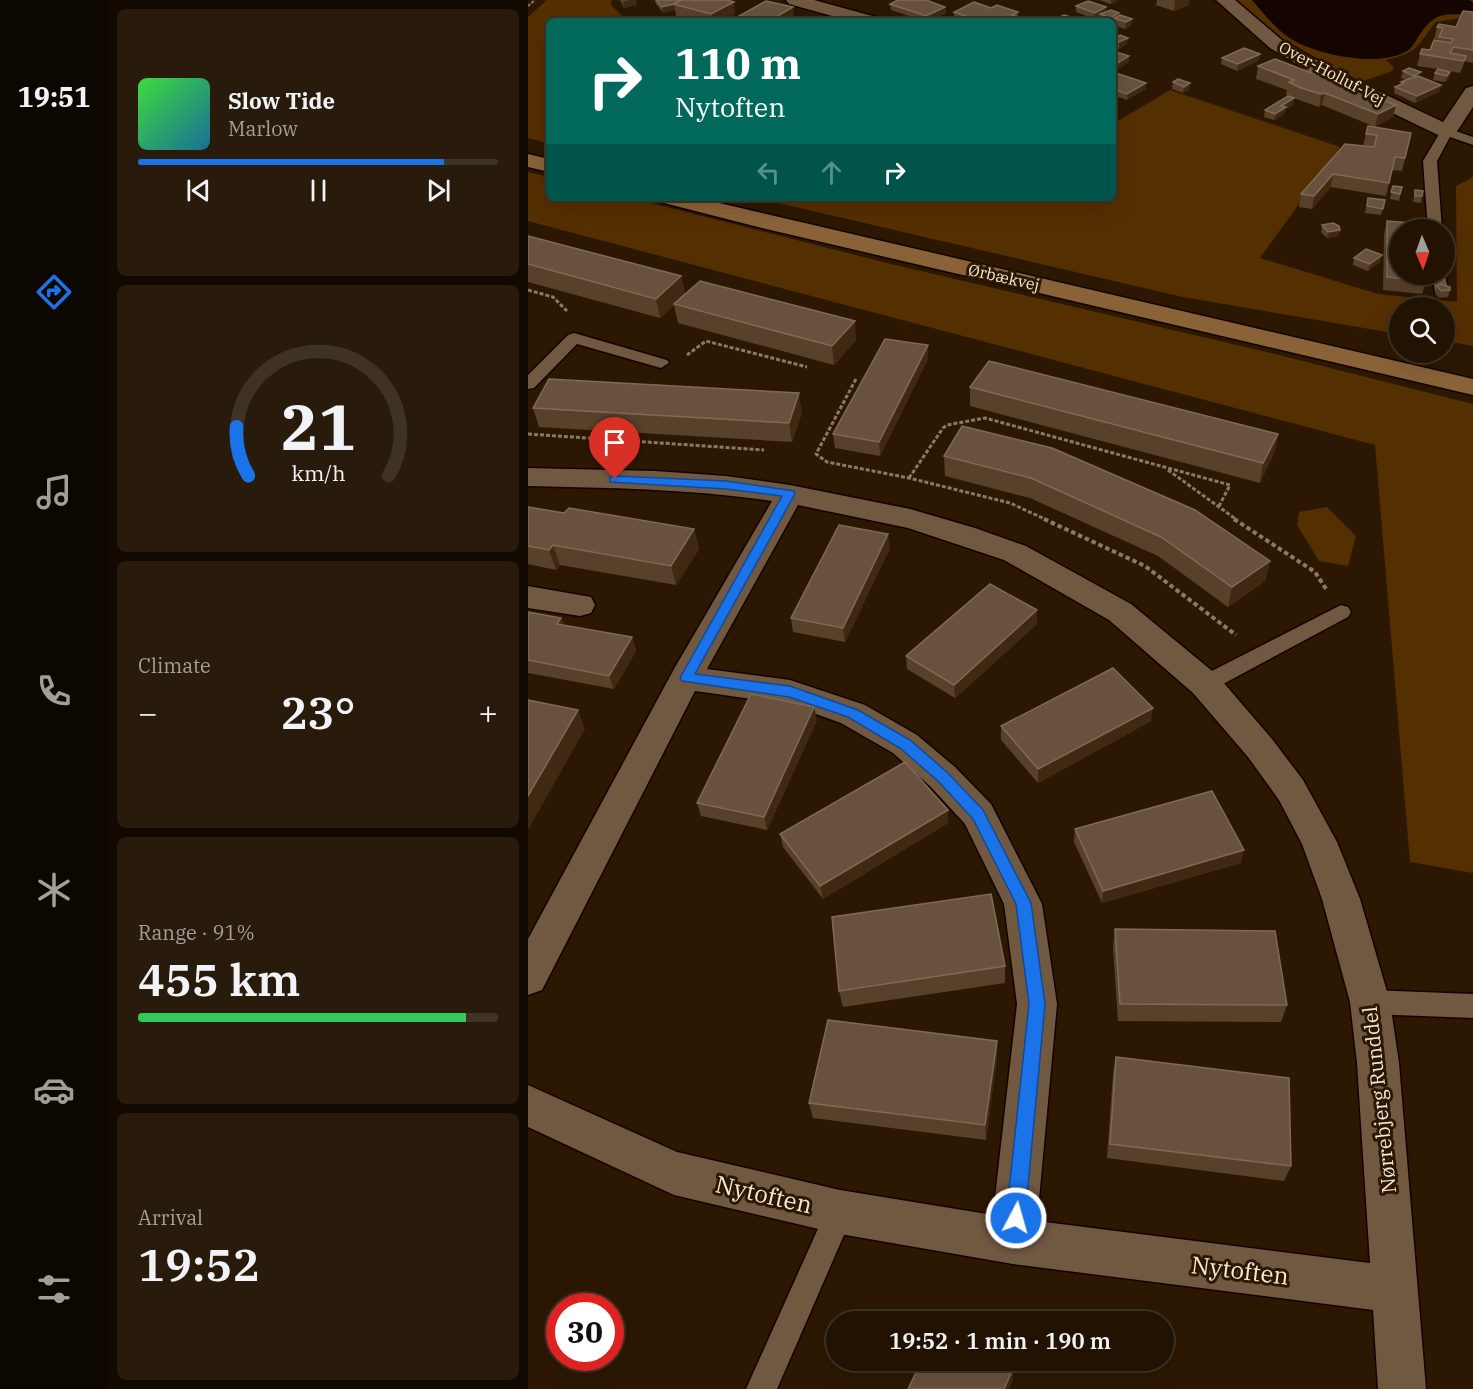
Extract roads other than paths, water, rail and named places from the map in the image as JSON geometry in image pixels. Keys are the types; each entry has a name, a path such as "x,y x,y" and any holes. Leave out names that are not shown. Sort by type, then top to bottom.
{"main road":[{"path":"528,160 546,165"},
{"name":"Ørbækvej","path":"684,201 781,226 1473,387"},
{"name":"Ørbækvej","path":"1335,354 1473,378"}],"street":[{"path":"795,0 859,18"},
{"name":"Over-Holluf-Vej","path":"1226,0 1276,44 1327,74 1447,132"},
{"path":"1447,132 1473,92"},
{"name":"Nørrebjerg Runddel","path":"528,477 655,480 726,485 790,494 910,519 1015,553 1120,612 1205,684 1260,748 1291,790 1319,842 1341,899 1370,1002 1378,1063 1402,1389"},
{"path":"528,977 686,678 790,494"},
{"path":"528,597 580,605"},
{"path":"686,678 790,692 853,714 905,744 943,777 978,814 1023,903 1037,1004 1013,1242"},
{"name":"Nytoften","path":"528,1105 674,1173 840,1212 1013,1242 1396,1290"}],"lane":[{"path":"1435,219 1431,160 1447,132 1473,141"},
{"path":"528,384 574,338 661,363"},
{"path":"1205,684 1341,612"},
{"path":"1370,1002 1473,1006"},
{"path":"761,1389 840,1212"}]}
